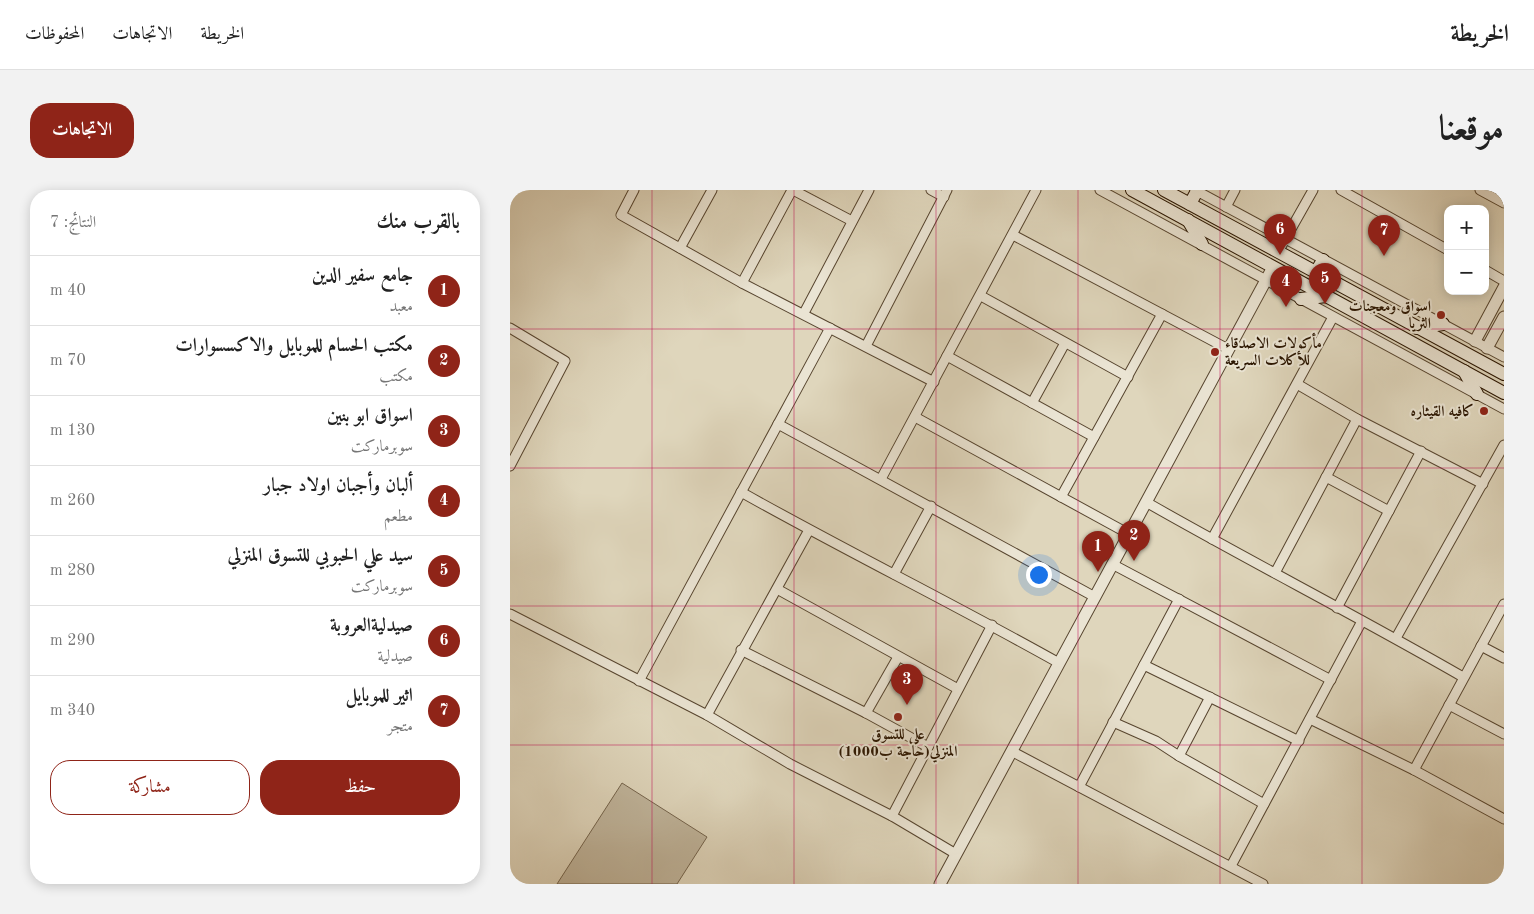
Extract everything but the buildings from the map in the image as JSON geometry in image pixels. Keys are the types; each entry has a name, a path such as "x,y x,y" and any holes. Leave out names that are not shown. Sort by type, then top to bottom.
{"main road":[{"path":"1132,190 1504,393"},
{"path":"1164,190 1504,374"},
{"path":"1190,204 1196,191"},
{"path":"1188,220 1202,244"},
{"path":"1316,272 1323,260"},
{"path":"1301,299 1326,296"},
{"path":"1417,328 1443,324"},
{"path":"1464,371 1476,394"}],"street":[{"path":"634,190 621,215 742,282 934,382"},
{"path":"680,248 712,190"},
{"path":"742,282 793,190 852,221"},
{"path":"804,313 869,190"},
{"path":"866,346 945,193 931,190"},
{"path":"881,479 981,296 1036,190"},
{"path":"1100,190 1504,409"},
{"path":"1226,207 1235,190"},
{"path":"1278,252 1312,190"},
{"path":"1341,190 1444,248"},
{"path":"1480,190 1504,203"},
{"path":"1196,191 1504,357"},
{"path":"1013,235 1228,349"},
{"path":"940,884 1013,752 1112,564 1273,267"},
{"path":"1489,272 1504,281"},
{"path":"1475,341 1504,287"},
{"path":"981,296 1128,378"},
{"path":"1061,497 1162,314"},
{"path":"1212,539 1333,316"},
{"path":"1487,348 1504,317"},
{"path":"510,328 565,361 510,466"},
{"path":"639,681 830,328"},
{"path":"1032,403 1065,343"},
{"path":"947,356 1094,437"},
{"path":"1296,384 1357,419 1483,484"},
{"path":"914,417 1129,534"},
{"path":"1275,573 1357,419"},
{"path":"778,424 1095,597"},
{"path":"1396,638 1504,444"},
{"path":"1338,608 1420,451"},
{"path":"1326,477 1389,511"},
{"path":"741,492 809,530 992,625 1059,663"},
{"path":"1146,502 1464,677"},
{"path":"894,574 931,506"},
{"path":"707,716 809,530"},
{"path":"1112,564 1331,680"},
{"path":"777,589 958,689"},
{"path":"1079,787 1179,599"},
{"path":"1414,770 1504,604"},
{"path":"510,614 707,716 790,764 892,816 956,854"},
{"path":"1231,866 1362,621"},
{"path":"892,816 992,625"},
{"path":"1481,646 1504,658"},
{"path":"742,650 928,747"},
{"path":"866,713 898,657"},
{"path":"1144,665 1298,741"},
{"path":"1179,756 1210,697"},
{"path":"1449,705 1504,734"},
{"path":"1310,719 1414,770 1504,819"},
{"path":"1113,722 1156,741 1264,804"},
{"path":"1013,752 1263,884"}],"shaded area":[{"path":"622,783 707,837 677,884 557,884"}],"place":[{"name":"صيدليةالعروبة","path":"1280,255"},
{"name":"اثير للموبايل","path":"1384,256"},
{"name":"سيد علي الحبوبي للتسوق المنزلي","path":"1325,304"},
{"name":"ألبان وأجبان اولاد جبار","path":"1286,307"},
{"name":"اسواق ومعجنات الثريا","path":"1441,315"},
{"name":"مأكولات الاصدقاء للأكلات السريعة","path":"1215,352"},
{"name":"كافيه القيثاره","path":"1484,411"},
{"name":"مكتب الحسام للموبايل والاكسسوارات","path":"1134,561"},
{"name":"جامع سفير الدين","path":"1098,572"},
{"name":"اسواق ابو بنين","path":"907,705"},
{"name":"علي للتسوق المنزلي(حاجة ب1000)","path":"898,717"}]}
